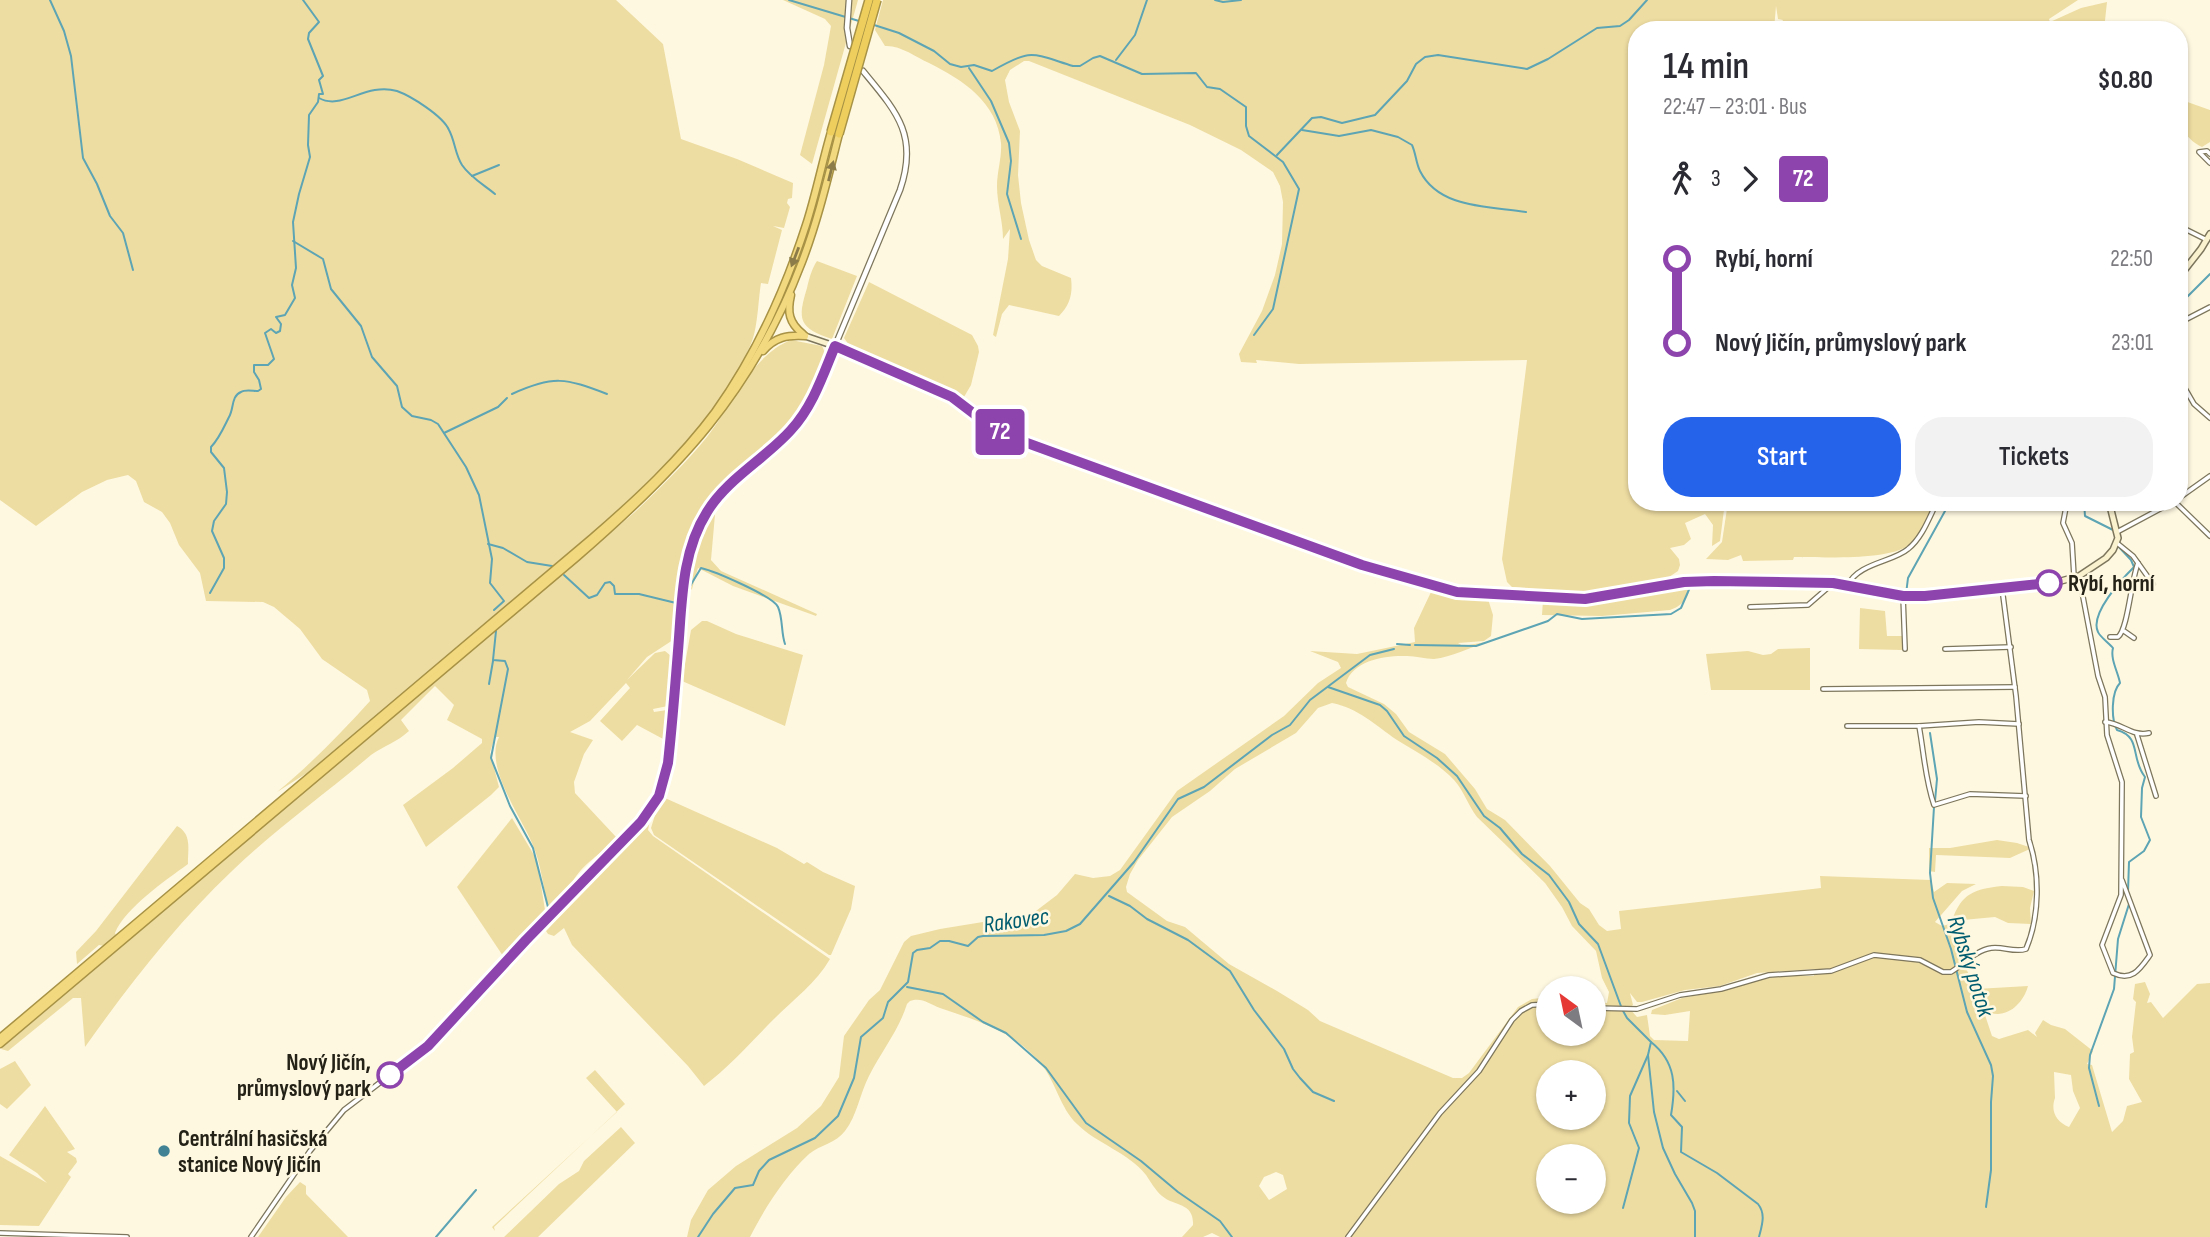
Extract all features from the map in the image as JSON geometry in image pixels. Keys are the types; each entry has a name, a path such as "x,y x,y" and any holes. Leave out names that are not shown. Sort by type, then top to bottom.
{"highway":[{"path":"0,1044 614,526 652,491 692,448 749,370 775,324 794,282 821,207 835,133 869,0"},
{"path":"0,1038 592,538 682,452 729,391 780,292 813,204 877,0"},
{"path":"794,282 789,316 794,326 805,336"},
{"path":"749,370 773,342 788,335 805,336"}],"main road":[{"path":"2188,264 2208,237"},
{"path":"805,336 835,346 952,397 1004,434 1362,565 1445,590 1470,594 1585,599 1689,581 1833,583 1903,596 1958,594 2077,577 2106,558 2117,543 2111,511"}],"street":[{"path":"849,0 847,28 850,46"},
{"path":"251,1237 310,1151 338,1116 357,1098 428,1046 641,822 659,796 668,763 683,591 693,538 709,509 784,438 816,394 900,190 907,164 906,137 899,117 863,71"},
{"path":"2210,154 2207,151 2199,152 2210,163"},
{"path":"2188,229 2208,237"},
{"path":"2188,318 2210,307"},
{"path":"2188,394 2194,404 2210,418"},
{"path":"2188,492 2210,476"},
{"path":"1848,584 1851,579 1873,565 1905,552 1916,542 1932,511"},
{"path":"2065,511 2063,523 2072,542 2098,676 2105,697 2107,735 2122,782 2121,895 2102,945 2113,973 2125,976 2139,971 2150,955 2122,880"},
{"path":"2117,532 2157,511"},
{"path":"2186,511 2210,536"},
{"path":"2117,543 2148,573 2153,584"},
{"path":"2110,636 2118,637 2124,631 2129,596 2138,563"},
{"path":"1750,607 1808,605 1833,583"},
{"path":"1606,1008 1637,1009 1680,995 1721,989 1769,975 1831,971 1874,955 1920,960 1943,972 1951,972 1991,948 2018,951 2026,949 2034,924 2035,859 2029,840 2011,647 2002,588"},
{"path":"1903,596 1905,649"},
{"path":"2124,631 2134,638"},
{"path":"1945,649 2011,647"},
{"path":"1823,689 2015,687"},
{"path":"1847,726 1919,726 1979,722 2019,724"},
{"path":"2105,722 2118,723 2137,735 2156,796"},
{"path":"1919,726 1926,780 1934,805 1970,794 2026,796"},
{"path":"2137,735 2149,733"},
{"path":"1348,1237 1440,1113 1479,1071 1512,1020 1521,1011 1536,1005"},
{"path":"0,1233 127,1237"}],"shaded area":[{"path":"0,0 616,0 663,44 681,139 793,183 784,228 773,226 782,230 768,284 761,283 753,339 731,382 680,448 619,509 307,773 277,792 325,748 370,701 367,690 322,659 300,629 274,607 263,602 206,601 200,573 179,545 170,523 162,512 144,502 136,481 128,475 107,480 82,492 36,526 0,500"},
{"path":"783,0 858,0 812,164 800,155 824,65 831,26 825,19"},
{"path":"883,0 2078,0 2050,21 1782,21 1778,19 1776,6 1775,21 1628,21 1628,511 1724,511 1720,541 1712,546 1713,525 1705,514 1685,523 1691,539 1684,545 1670,548 1679,559 1680,565 1678,571 1666,579 1589,594 1512,587 1507,582 1502,559 1527,360 1299,364 1256,360 1257,363 1241,362 1239,354 1262,311 1275,275 1282,244 1283,202 1280,186 1273,172 1241,150 1190,125 1029,61 1024,61 1010,70 1005,80 1009,102 1020,131 1018,175 1021,203 1036,260 1042,266 1071,278 1072,289 1066,308 1059,316 1009,305 1002,314 996,337 993,335 1008,259 1010,229 1003,239 997,193 1001,148 998,128 985,104 966,85 908,52 885,46 875,30"},
{"path":"2107,2 2105,21 2052,21 2081,8"},
{"path":"2188,102 2210,110 2210,142 2202,147 2188,137"},
{"path":"817,261 857,276 832,339 813,331 803,321 804,299"},
{"path":"869,282 972,335 979,352 971,385 964,397 849,345 844,338"},
{"path":"791,340 822,346 825,359 822,368 804,403 781,433 717,492 711,560 721,571 817,614 816,616 733,586 698,568 692,589 680,597 673,640 647,657 627,680 655,653 665,651 671,656 668,706 653,709 654,712 667,710 665,740 637,725 622,741 600,721 630,688 626,683 590,721 570,732 593,740 584,754 574,782 575,793 617,838 579,872 571,886 548,907 535,851 500,776 496,762 499,737 495,737 490,752 499,787 426,847 403,805 482,743 482,739 447,720 454,705 435,686 401,720 409,731 371,755 249,856 212,891 154,955 85,1047 81,998 73,998 8,1051 1,1049 635,512 707,437 754,369 777,347"},
{"path":"1727,511 1930,511 1914,541 1886,554 1794,557 1793,560 1743,561 1741,555 1728,560 1706,559 1722,542"},
{"path":"1689,588 1684,602 1670,610 1602,616 1542,615 1543,600 1597,602"},
{"path":"1431,592 1488,599 1493,615 1491,636 1484,641 1458,643 1463,646 1486,642 1441,658 1399,656 1371,660 1356,669 1346,683 1348,687 1384,704 1396,714 1409,732 1445,754 1475,789 1487,809 1505,820 1607,931 1621,929 1619,911 1821,888 1820,876 1931,880 1934,892 1947,883 1976,884 1962,891 1935,922 1942,926 1950,924 1958,952 1976,989 2028,986 2022,1000 2011,1010 1998,1014 1983,1009 1992,1036 1999,1039 2028,1030 2037,1037 2035,1033 2043,1020 2065,1029 2093,1051 2087,1064 2092,1065 2112,1132 2123,1121 2127,1106 2142,1102 2129,1079 2130,1054 2134,1052 2132,1037 2135,984 2145,982 2150,994 2147,1003 2151,1002 2163,1018 2197,984 2210,983 2210,1237 1220,1237 1212,1233 1203,1237 1182,1237 1193,1225 1190,1212 1162,1196 1139,1167 1077,1124 1066,1110 1041,1064 1019,1043 995,1028 918,1000 907,1004 895,1032 869,1076 853,1118 845,1131 800,1162 776,1193 750,1237 687,1237 691,1220 708,1190 736,1166 797,1128 821,1106 839,1077 844,1036 869,1000 880,990 904,942 911,936 1032,914 1057,895 1075,874 1093,878 1110,876 1120,870 1177,791 1284,716 1318,683 1341,668 1338,662 1310,651 1357,654 1415,642 1414,628","holes":["1332,703 1366,718 1441,768 1457,784 1477,817 1545,883 1572,926 1596,951 1602,976 1606,976 1609,992 1606,1003 1606,1046 1536,1046 1536,999 1532,999 1518,1007 1469,1073 1462,1078 1453,1078 1320,1021 1308,1010 1229,964 1185,927 1167,921 1127,892 1130,874 1138,860 1172,817 1210,791 1235,769 1296,733 1318,708","1816,969 1814,976 1779,976 1682,998 1652,1010 1651,1014 1665,1015 1690,1011 1688,1041 1654,1040 1650,1036 1647,1015 1637,1017 1629,1008 1633,1005 1630,993 1637,1002 1642,1002 1685,990 1720,986 1757,973","2054,1072 2071,1075 2073,1091 2080,1108 2069,1127 2061,1122 2053,1108","1276,1172 1283,1175 1287,1189 1269,1200 1259,1186 1264,1177"]},
{"path":"1860,608 1885,611 1887,636 1903,636 1902,650 1859,649"},
{"path":"702,621 803,655 785,726 682,681 691,630"},
{"path":"1810,648 1810,690 1711,690 1706,654 1748,651 1763,655 1778,649"},
{"path":"665,798 855,886 851,909 831,955 654,835 651,828"},
{"path":"512,818 537,860 545,910 503,956 457,887"},
{"path":"650,820 648,830 653,836 830,959 818,976 732,1062 704,1086 572,945 564,928 554,936 546,931"},
{"path":"177,826 187,838 188,864 137,904 120,924 116,935 104,946 99,945 77,964 76,952 96,931"},
{"path":"1997,840 2032,848 2010,858 1936,855 1935,872 1929,871 1929,848 1950,848"},
{"path":"2002,886 2023,887 2034,891 2030,908 2031,924 2008,923 1995,917 1952,921 1960,904 1970,894"},
{"path":"15,1061 31,1085 7,1109 0,1104 0,1069"},
{"path":"595,1070 625,1104 617,1112 586,1078"},
{"path":"45,1106 75,1149 67,1152 76,1158 77,1162 68,1174 71,1177 39,1226 0,1225 0,1156 47,1183 37,1173 9,1155"},
{"path":"621,1127 635,1143 538,1237 504,1237 559,1184 579,1171 584,1161"},
{"path":"591,1136 494,1227 495,1231 492,1227"},
{"path":"300,1182 306,1186 306,1194 348,1237 258,1237"}],"waterway":[{"path":"50,0 64,31 71,56 83,158 110,216 123,233 133,270"},
{"path":"210,593 224,568 224,558 212,531 214,521 226,504 227,492 224,468 211,452 211,447 231,414 238,394 261,389 254,365 268,365 274,359 265,333 271,329 276,333 280,331 281,324 276,317 285,315 295,298 292,285 296,268 293,222 310,157 309,115 318,102 319,94 323,94 319,80 323,76 308,39 309,33 319,22 303,0"},
{"path":"789,0 859,21"},
{"path":"1116,60 1135,35 1147,0"},
{"path":"1215,0 1241,0"},
{"path":"1277,155 1312,118 1321,117 1342,123 1375,115 1407,81 1416,64 1425,57 1438,55 1527,69 1597,28 1620,26 1647,0"},
{"path":"871,24 899,33 934,51 950,64 961,67 974,65 992,71 1016,59 1032,55 1080,66 1100,56 1142,74 1196,73 1207,87 1220,89 1246,107 1249,136 1283,162 1299,189 1273,309 1254,335"},
{"path":"969,68 991,101 1009,143 1011,161 1007,194 1021,239"},
{"path":"319,98 336,101 385,89 410,97 434,113 446,125 462,165 495,194"},
{"path":"1302,130 1339,136 1371,130 1398,137 1412,145 1420,171 1439,193 1466,204 1526,212"},
{"path":"472,176 499,165"},
{"path":"293,241 323,259 331,289 361,326 372,357 397,386 402,407 412,416 438,424 466,467 479,495 492,559 490,583 504,601 494,610"},
{"name":"Rybský potok","path":"2188,296 2210,274"},
{"path":"512,394 549,381 570,382 607,394"},
{"path":"444,433 498,407 507,398"},
{"name":"Rybský potok","path":"1906,594 1908,578 1945,511"},
{"path":"2085,511 2085,516 2113,530"},
{"path":"488,544 503,548 527,562 552,566"},
{"path":"2118,546 2134,567 2108,597 2097,624 2099,634 2113,648 2113,661 2120,683 2114,699 2115,725 2117,730 2125,733 2133,743 2145,777 2141,817 2150,840 2144,851 2129,862 2128,892"},
{"path":"684,596 701,568 742,584 778,607 785,644"},
{"path":"564,575 589,598 597,595 605,583 610,582 614,586 615,594 639,594 676,603 679,601"},
{"name":"Rakovec","path":"1415,645 1476,646 1548,621 1557,614 1582,619 1671,614 1681,608 1691,585"},
{"path":"496,631 493,660 505,661 508,669 491,758 510,806 533,848 550,915"},
{"name":"Rakovec","path":"1397,644 1410,645"},
{"name":"Rakovec","path":"698,1237 735,1188 753,1185 759,1171 769,1160 815,1138 838,1116 854,1078 861,1037 883,1018 888,1002 908,982 913,953 930,948 940,941 968,946 983,936 1044,935 1066,931 1080,924 1134,862 1178,799 1204,787 1272,735 1290,725 1310,700 1370,655 1394,649"},
{"path":"489,684 493,661"},
{"path":"1328,687 1380,705 1404,736 1437,758 1457,776 1484,816 1500,828 1522,854 1549,875 1569,902 1579,924 1598,944 1622,1009 1627,1018 1651,1042 1648,1055 1654,1112 1663,1148 1695,1211 1695,1237"},
{"name":"Rybský potok","path":"1930,733 1937,779 1935,801"},
{"name":"Rybský potok","path":"1934,807 1930,873 1933,898 1951,949 1967,1012 1991,1065 1993,1076 1991,1170 1986,1207"},
{"path":"1109,896 1188,940 1230,971 1254,1010 1284,1049 1300,1078 1313,1092 1334,1101"},
{"path":"2099,1106 2089,1068 2090,1055 2114,989 2118,939 2129,904"},
{"path":"907,987 943,994 983,1022 1006,1033 1046,1068 1086,1123 1220,1221 1232,1237"},
{"path":"1651,1042 1670,1066 1674,1094 1671,1115 1682,1127 1681,1152 1717,1173 1758,1204 1763,1216 1759,1237"},
{"path":"1623,1208 1639,1148 1629,1123 1630,1096 1648,1055"},
{"path":"1677,1091 1685,1101"},
{"path":"436,1237 476,1190"}],"bus line":[{"name":"72","path":"390,1075 428,1046 526,940 634,830 655,803 662,789 668,763 683,591 693,538 709,509 721,495 798,422 816,394 835,346 861,355 952,397 994,429 1016,439 1362,565 1457,592 1585,599 1684,582 1714,581 1833,583 1903,596 1925,596 2049,583"}],"place":[{"name":"Rybí, horní","path":"2049,583"},
{"name":"Nový Jičín, průmyslový park","path":"390,1075"},
{"name":"Centrální hasičská stanice Nový Jičín","path":"164,1151"}]}
